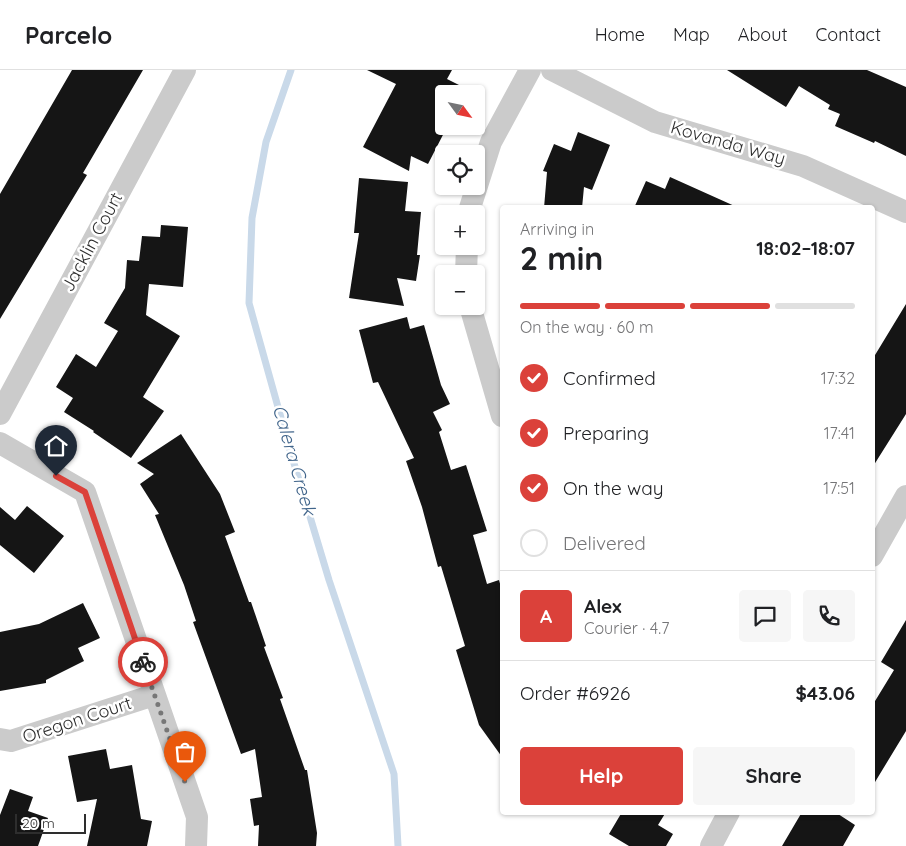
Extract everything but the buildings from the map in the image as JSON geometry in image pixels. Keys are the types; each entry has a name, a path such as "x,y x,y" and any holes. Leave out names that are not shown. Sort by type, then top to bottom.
{"street":[{"name":"Jacklin Court","path":"0,414 185,70"},
{"path":"471,205 491,142 530,70"},
{"name":"Kovanda Way","path":"552,70 655,122 803,166 906,212"},
{"path":"473,315 500,409"},
{"path":"0,443 85,492 197,817 196,846"},
{"path":"875,551 906,496"},
{"name":"Oregon Court","path":"0,739 12,741 154,695"},
{"path":"711,846 727,815"}],"waterway":[{"name":"Calera Creek","path":"291,70 266,142 252,218 249,303 329,580 394,774 398,846"}],"way so far":[{"path":"143,662 185,782"}],"route":[{"path":"56,476 85,492 143,662"}]}
